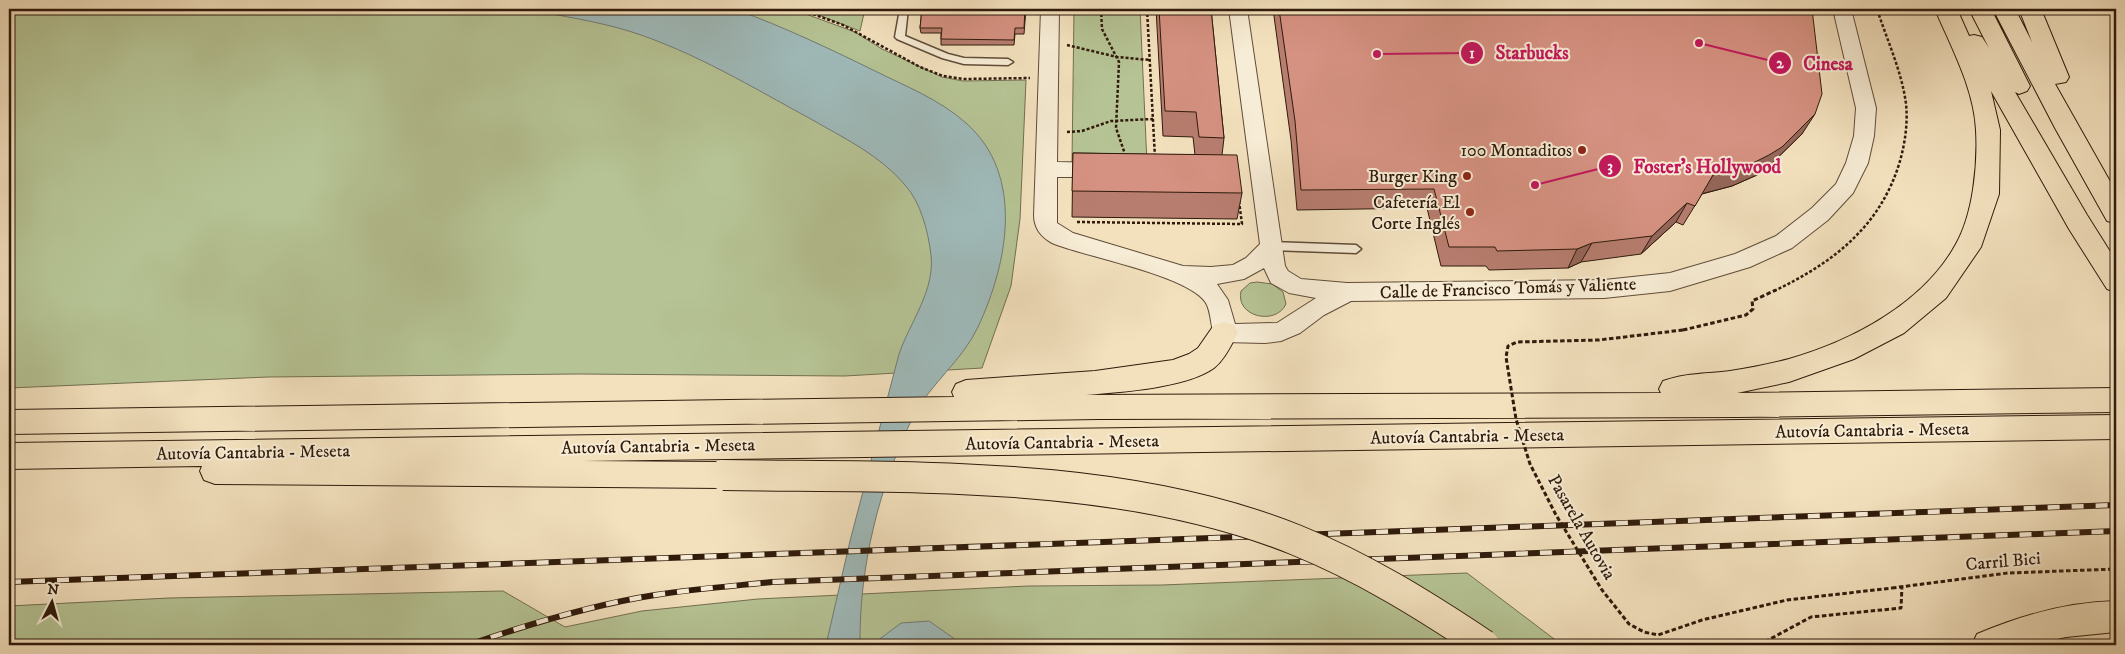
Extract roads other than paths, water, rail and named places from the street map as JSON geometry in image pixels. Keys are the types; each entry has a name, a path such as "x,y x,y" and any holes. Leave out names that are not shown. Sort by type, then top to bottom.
{"highway":[{"path":"1275,405 1627,393 1726,384 1799,369 1854,347 1890,328 1922,306 1942,285 1972,242 1984,208 1990,166 1985,116 1972,72 1946,9"},
{"path":"1954,9 2113,271"},
{"path":"1980,9 2113,271"},
{"path":"2004,9 2067,128 2116,214"},
{"path":"2030,9 2066,95 2116,188"},
{"path":"943,401 1166,373 1194,365 1206,358 1219,345 1224,333"},
{"path":"2028,401 2116,394"},
{"name":"Autovía Cantabria - Meseta","path":"9,422 392,417 943,401 1275,405 1738,405 2116,400"},
{"name":"Autovía Cantabria - Meseta","path":"9,456 2116,427"},
{"path":"9,470 723,475 1010,484 1102,492 1199,509 1267,529 1328,554 1389,585 1484,645"},
{"path":"1989,645 2051,623 2088,617 2116,616"}],"street":[{"path":"1050,9 1045,222 1054,234 1066,240 1179,274 1207,287 1214,295 1219,306 1224,333 1265,334 1281,332 1316,309 1347,292"},
{"path":"1179,274 1210,277 1232,274 1252,266 1271,246 1238,9"},
{"name":"Calle de Francisco Tomás y Valiente","path":"1271,246 1274,266 1279,277 1287,282 1297,287 1347,292 1604,289 1670,282 1742,262 1784,242 1820,214 1845,188 1857,163 1864,136 1864,100 1860,77 1842,9"},
{"path":"1046,169 1126,170"}],"lane":[{"path":"904,9 900,37 945,56 964,61 1008,62"},
{"path":"1271,246 1356,249"}],"water":[{"path":"525,9 737,10 806,38 921,94 956,114 985,144 997,168 1004,194 1003,248 997,275 989,302 978,327 963,351 920,405 901,443 890,471 873,528 867,557 863,587 860,645 826,645 850,541 899,354 926,294 929,281 931,268 930,246 923,218 911,192 895,174 860,147 766,94 700,60 655,40 619,28"},
{"path":"929,621 959,642 960,645 864,645 877,641 901,623"}],"railway":[{"path":"9,582 2116,505"},
{"path":"468,645 560,616 631,599 684,591 772,582 2116,531"}],"place":[{"name":"Cinesa","path":"1699,43"},
{"name":"Starbucks","path":"1377,54"},
{"name":"100 Montaditos","path":"1582,150"},
{"name":"Burger King","path":"1467,176"},
{"name":"Foster's Hollywood","path":"1535,185"},
{"name":"Cafetería El Corte Inglés","path":"1470,212"}]}
